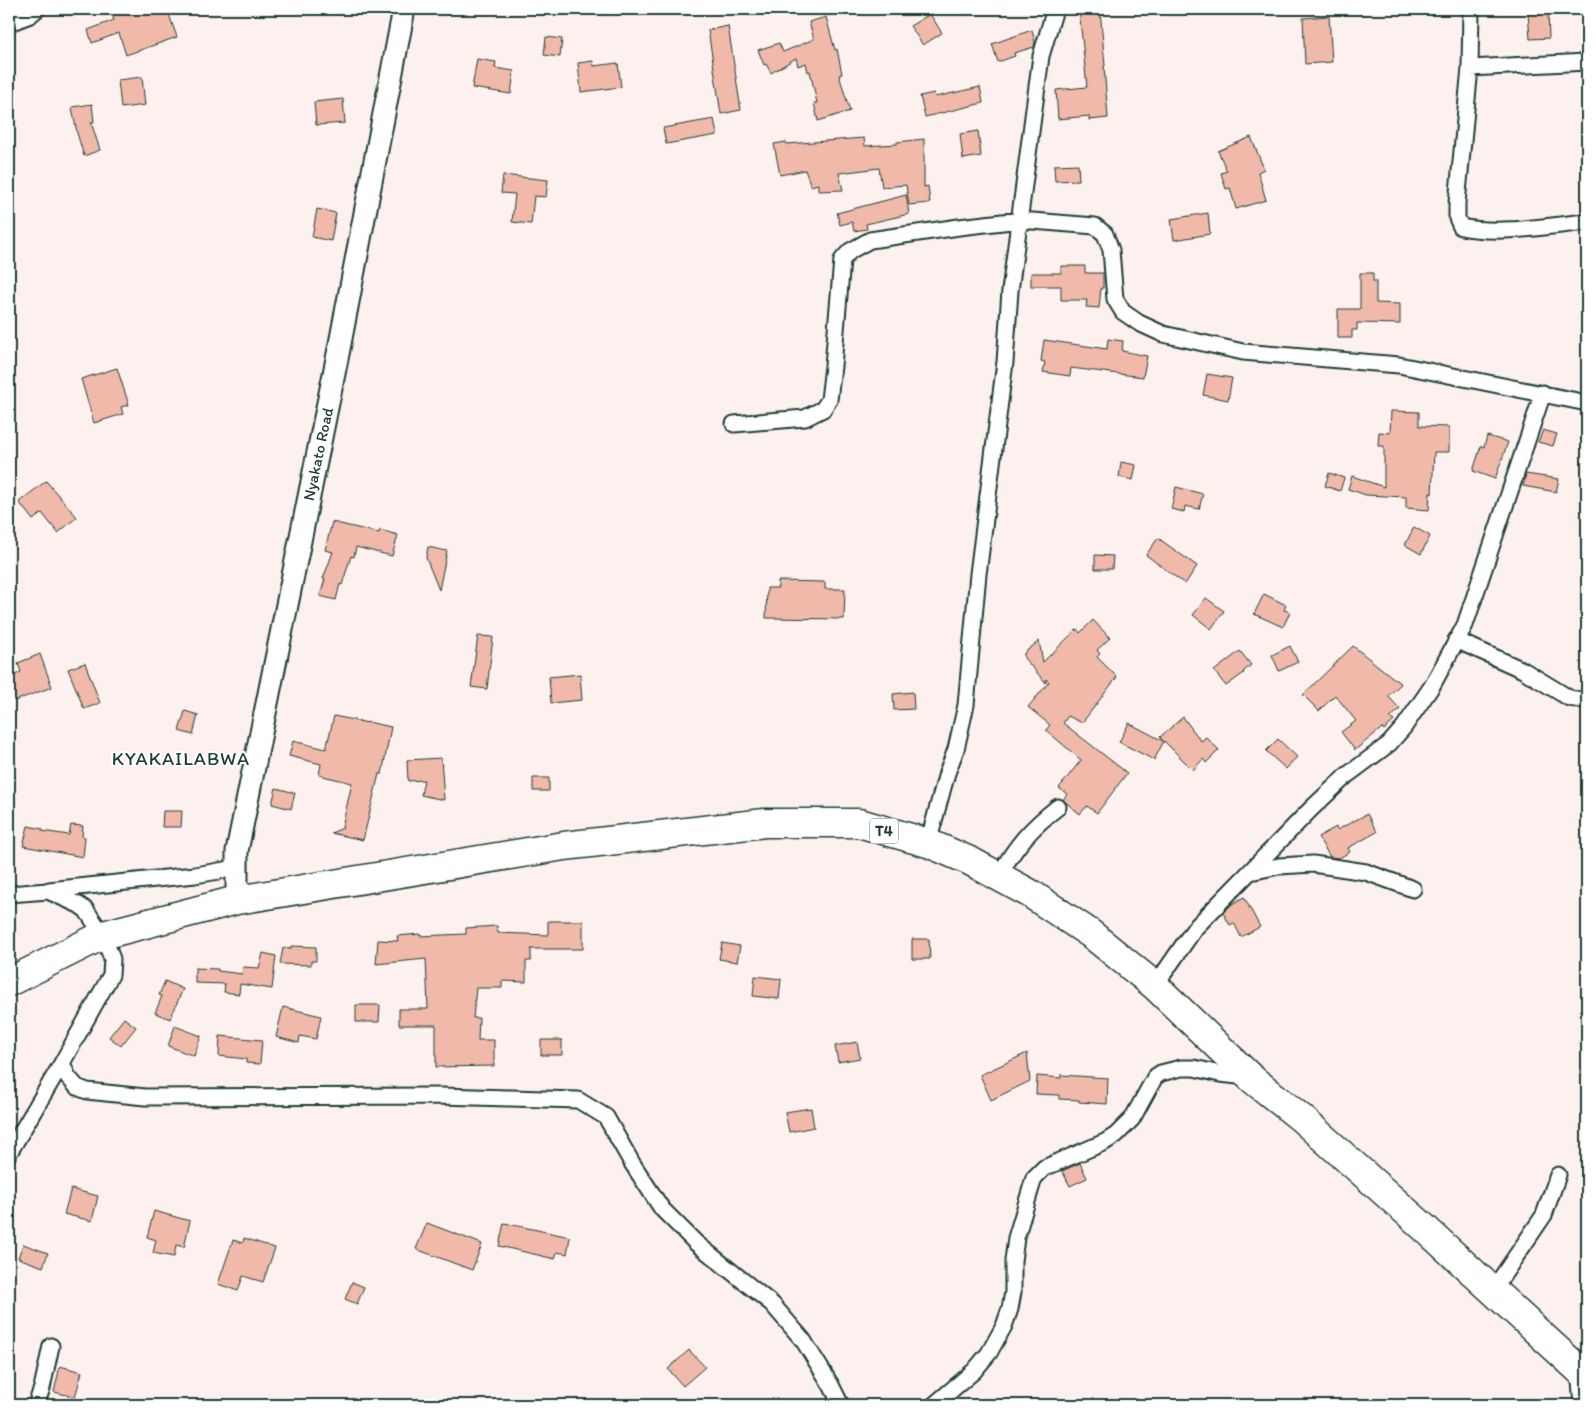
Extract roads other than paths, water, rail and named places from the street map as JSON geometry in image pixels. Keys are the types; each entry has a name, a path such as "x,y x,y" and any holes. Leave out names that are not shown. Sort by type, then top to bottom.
{"highway":[{"name":"T4","path":"9,982 103,935 237,900 564,846 765,823 859,824 928,843 970,861 1031,894 1091,934 1155,986 1251,1078 1301,1118 1583,1373"}],"street":[{"path":"9,23 30,15 37,9"},
{"name":"Nyakato Road","path":"237,900 237,851 341,339 404,9"},
{"path":"928,843 947,773 956,749 966,705 978,574 1005,362 1010,291 1040,56 1055,9"},
{"path":"1471,9 1470,68 1457,203 1457,218 1461,227 1500,230 1587,222"},
{"path":"1470,68 1587,62"},
{"path":"734,424 805,418 823,409 829,400 842,260 850,251 870,240 1020,220 1095,226 1105,234 1110,250 1115,299 1123,312 1139,323 1163,334 1244,352 1399,365 1587,403"},
{"path":"1155,986 1195,928 1289,831 1346,776 1389,744 1404,727 1432,686 1468,616 1543,393"},
{"path":"1456,640 1523,670 1569,698 1587,701"},
{"path":"999,876 1021,840 1039,821 1058,807"},
{"path":"1250,872 1279,866 1313,864 1366,872 1413,889"},
{"path":"9,894 195,875 237,868"},
{"path":"9,1153 111,975 112,959 103,935 86,910 48,891"},
{"path":"62,1063 68,1077 76,1087 87,1091 145,1097 442,1096 578,1100 606,1117 632,1163 662,1209 696,1243 772,1304 803,1340 841,1405"},
{"path":"934,1405 974,1371 989,1353 1004,1326 1010,1309 1016,1238 1034,1178 1044,1168 1105,1142 1116,1135 1132,1120 1154,1078 1162,1073 1181,1068 1194,1068 1251,1078"},
{"path":"1493,1290 1544,1215 1558,1175"},
{"path":"36,1405 42,1388 51,1346"},
{"path":"1582,1405 1583,1373"}],"district":[{"name":"KYAKAILABWA","path":"181,758"}]}
